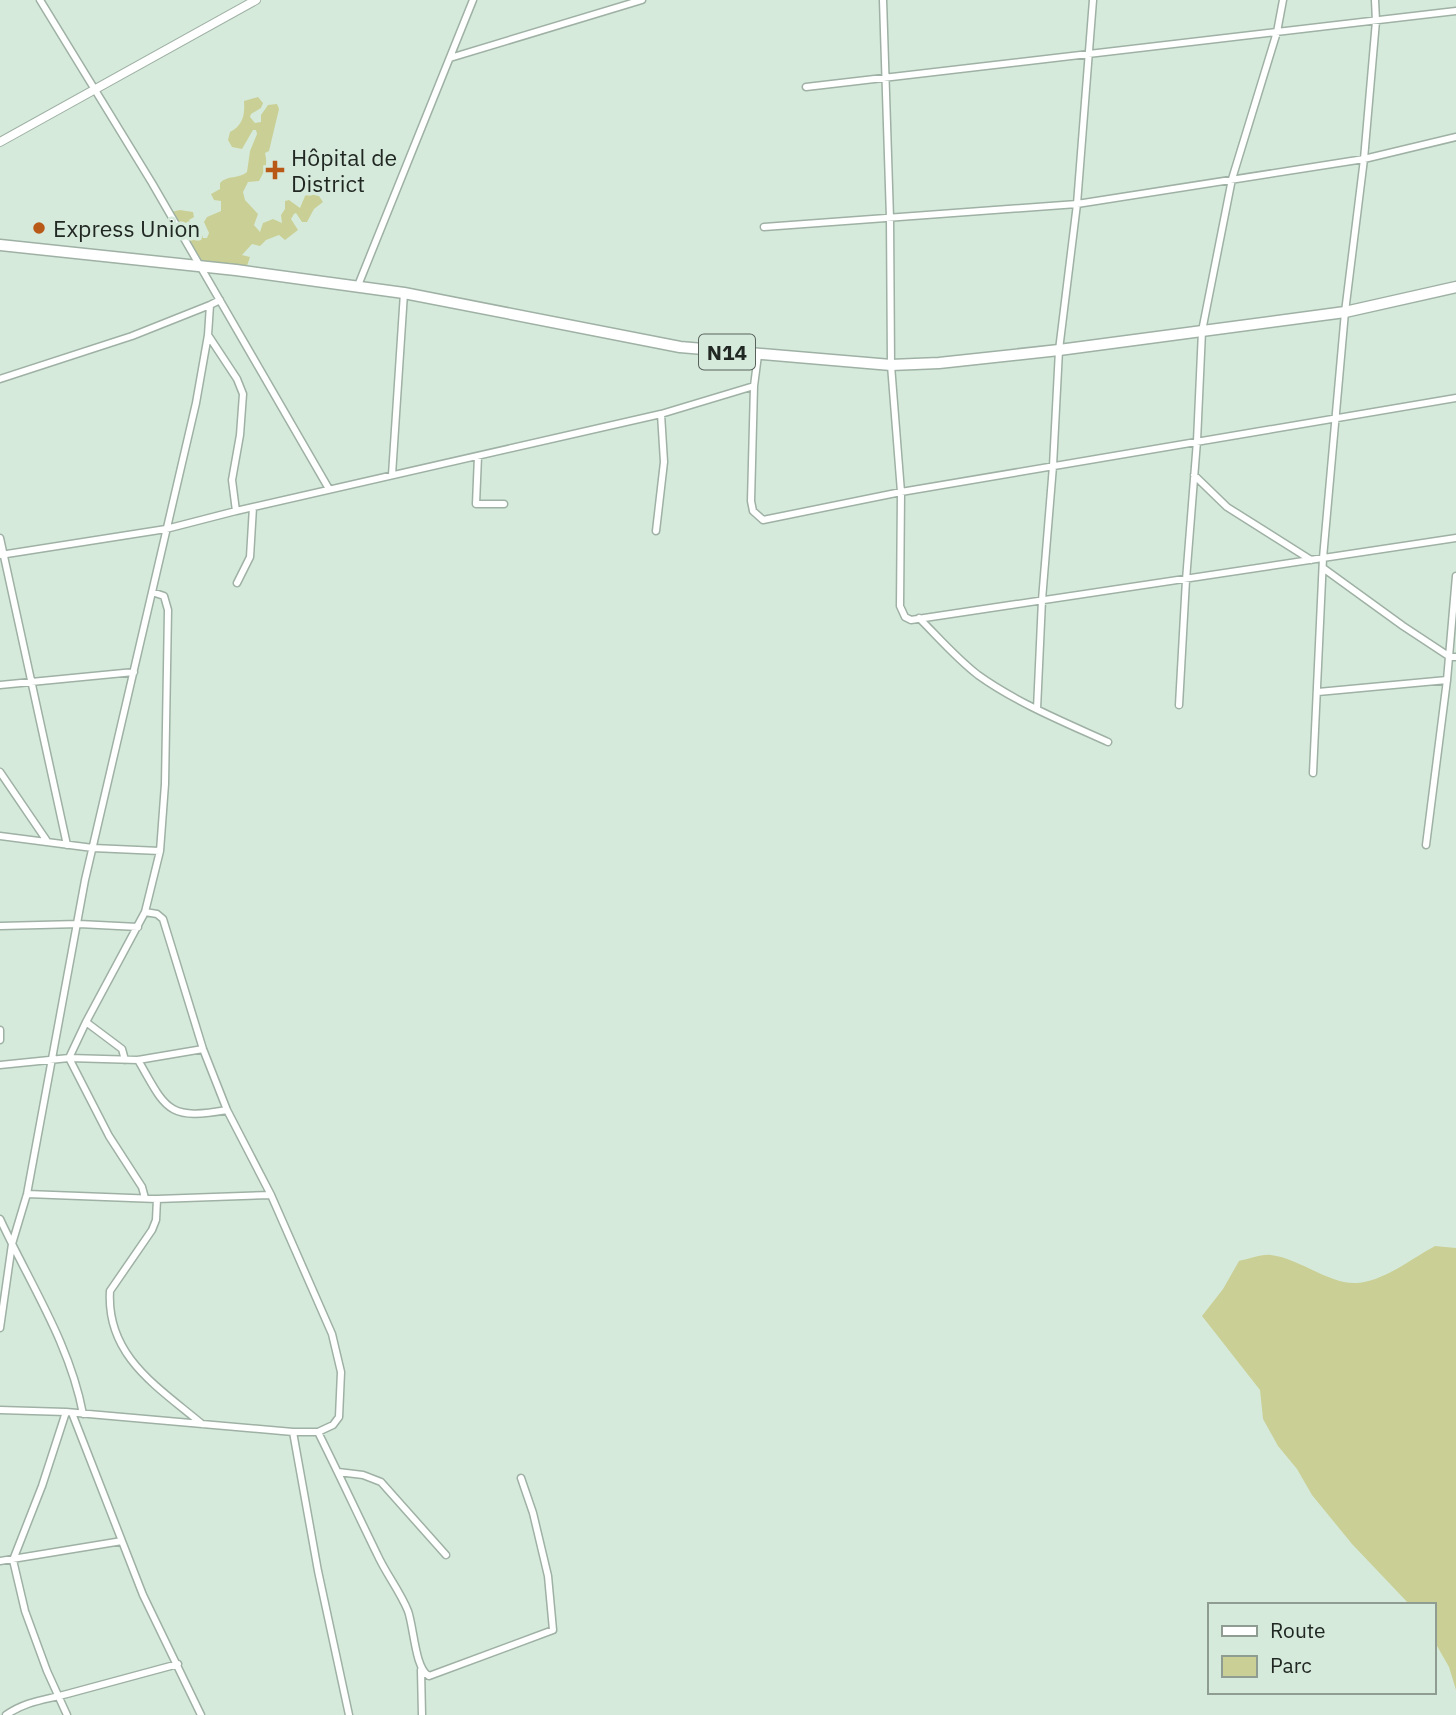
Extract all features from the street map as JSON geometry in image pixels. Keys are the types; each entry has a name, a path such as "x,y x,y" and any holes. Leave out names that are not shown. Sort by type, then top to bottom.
{"highway":[{"name":"N14","path":"0,245 236,270 404,293 680,347 891,365 940,363 1059,350 1345,312 1456,287"}],"street":[{"path":"40,0 202,267 329,489"},
{"path":"0,142 256,0"},
{"path":"357,288 473,0"},
{"path":"450,58 642,0"},
{"path":"883,0 890,218 891,365 901,492 900,606 905,617 911,620 1456,538"},
{"path":"1037,709 1059,350 1077,204 1093,0"},
{"path":"1179,705 1202,331 1232,179 1277,32 1283,0"},
{"path":"1313,773 1323,558 1345,312 1364,159 1376,0"},
{"path":"806,87 1456,11"},
{"path":"764,227 1077,204 1364,159 1456,137"},
{"path":"392,475 404,293"},
{"path":"0,379 88,351 220,300"},
{"path":"0,1328 12,1244 27,1194 93,848 196,403 208,335 210,305"},
{"path":"208,335 237,379 243,394 240,435 232,480 236,511"},
{"path":"758,355 754,386 751,501 757,516 763,520 901,492 1456,398"},
{"path":"2,555 166,529 329,489 661,415 754,386"},
{"path":"656,531 664,462 661,415"},
{"path":"478,456 476,504 504,504"},
{"path":"1194,475 1237,514 1312,560"},
{"path":"237,583 250,556 253,507"},
{"path":"0,538 67,845"},
{"path":"1323,568 1403,626 1453,657"},
{"path":"1426,845 1447,680 1453,657 1456,576"},
{"path":"69,1058 145,912 160,851 165,784 168,610 164,596 152,592"},
{"path":"919,618 975,673 996,687 1108,742"},
{"path":"0,685 134,672"},
{"path":"1318,692 1447,680"},
{"path":"0,772 47,841"},
{"path":"0,836 93,848 160,851"},
{"path":"0,1410 69,1413 293,1432 318,1432 333,1425 339,1418 341,1372 332,1334 271,1195 226,1110 203,1049 163,919 157,914 145,912"},
{"path":"0,926 79,924 138,927"},
{"path":"86,1022 122,1049 125,1060"},
{"path":"0,1030 0,1040"},
{"path":"0,1065 69,1058 138,1060 203,1049"},
{"path":"69,1058 109,1136 142,1187 145,1198"},
{"path":"138,1060 166,1106 187,1114 226,1110"},
{"path":"27,1194 157,1199 271,1195"},
{"path":"157,1199 156,1220 152,1230 110,1290 117,1339 129,1359 148,1379 204,1425"},
{"path":"0,1219 44,1303 78,1388 83,1415"},
{"path":"69,1413 143,1595 201,1715"},
{"path":"67,1715 25,1611 13,1560 69,1413"},
{"path":"293,1432 318,1571 349,1715"},
{"path":"318,1432 378,1557 408,1611 421,1670 422,1715"},
{"path":"338,1472 363,1475 381,1482 446,1555"},
{"path":"421,1670 429,1676 436,1675 553,1630 547,1566 521,1478"},
{"path":"0,1561 122,1541"},
{"path":"6,1715 35,1700 60,1696 178,1664"}],"green space":[{"path":"258,97 263,103 261,108 250,117 255,123 261,122 261,115 268,105 277,104 279,109 269,151 265,153 264,170 259,181 248,182 243,192 245,200 258,214 254,225 260,232 263,223 273,219 282,223 285,201 289,200 300,208 305,196 310,193 319,196 323,202 314,209 307,222 302,222 296,213 294,214 291,219 298,230 285,240 279,235 266,240 260,246 252,244 242,255 250,257 246,269 206,270 194,254 195,249 183,236 184,231 171,212 193,212 194,217 190,222 199,226 203,238 207,238 209,233 204,222 207,217 221,211 221,201 214,200 211,194 220,189 220,183 223,181 247,172 256,130 253,130 242,149 232,147 228,140 230,132 242,119 244,101"},
{"path":"1435,1246 1456,1248 1456,1690 1449,1667 1435,1642 1435,1603 1408,1603 1352,1544 1312,1495 1263,1419 1260,1390 1202,1316 1223,1289 1239,1261 1259,1256 1282,1257 1325,1276 1347,1282 1367,1281 1387,1274"}],"place":[{"name":"Hôpital de District","path":"275,170"},
{"name":"Express Union","path":"39,228"}]}
